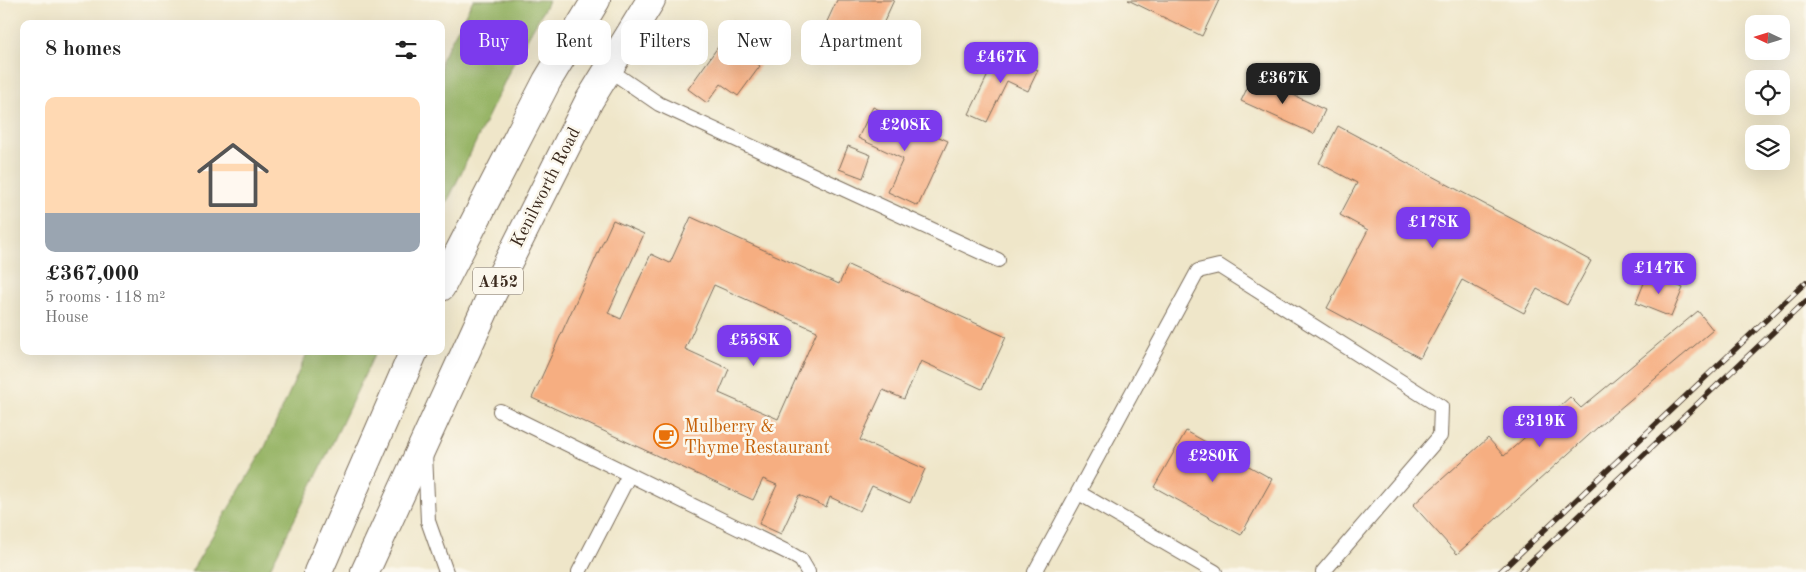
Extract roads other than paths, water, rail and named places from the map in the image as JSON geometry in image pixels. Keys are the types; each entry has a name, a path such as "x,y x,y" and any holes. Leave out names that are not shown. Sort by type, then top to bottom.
{"highway":[{"name":"A452","path":"445,279 547,81 596,0"},
{"name":"Kenilworth Road","path":"365,572 492,294 588,101 651,0"},
{"path":"318,572 412,355"}],"lane":[{"path":"608,69 659,104 998,260"},
{"path":"1035,572 1198,271 1219,266 1441,407 1440,436 1322,572"},
{"path":"500,411 801,560 808,572"},
{"path":"425,438 428,521 446,572"},
{"path":"579,572 629,474"},
{"path":"1079,492 1215,572"}],"railway":[{"path":"1500,572 1806,282"},
{"path":"1520,572 1806,301"}],"place":[{"name":"Mulberry & Thyme Restaurant","path":"666,436"}]}
